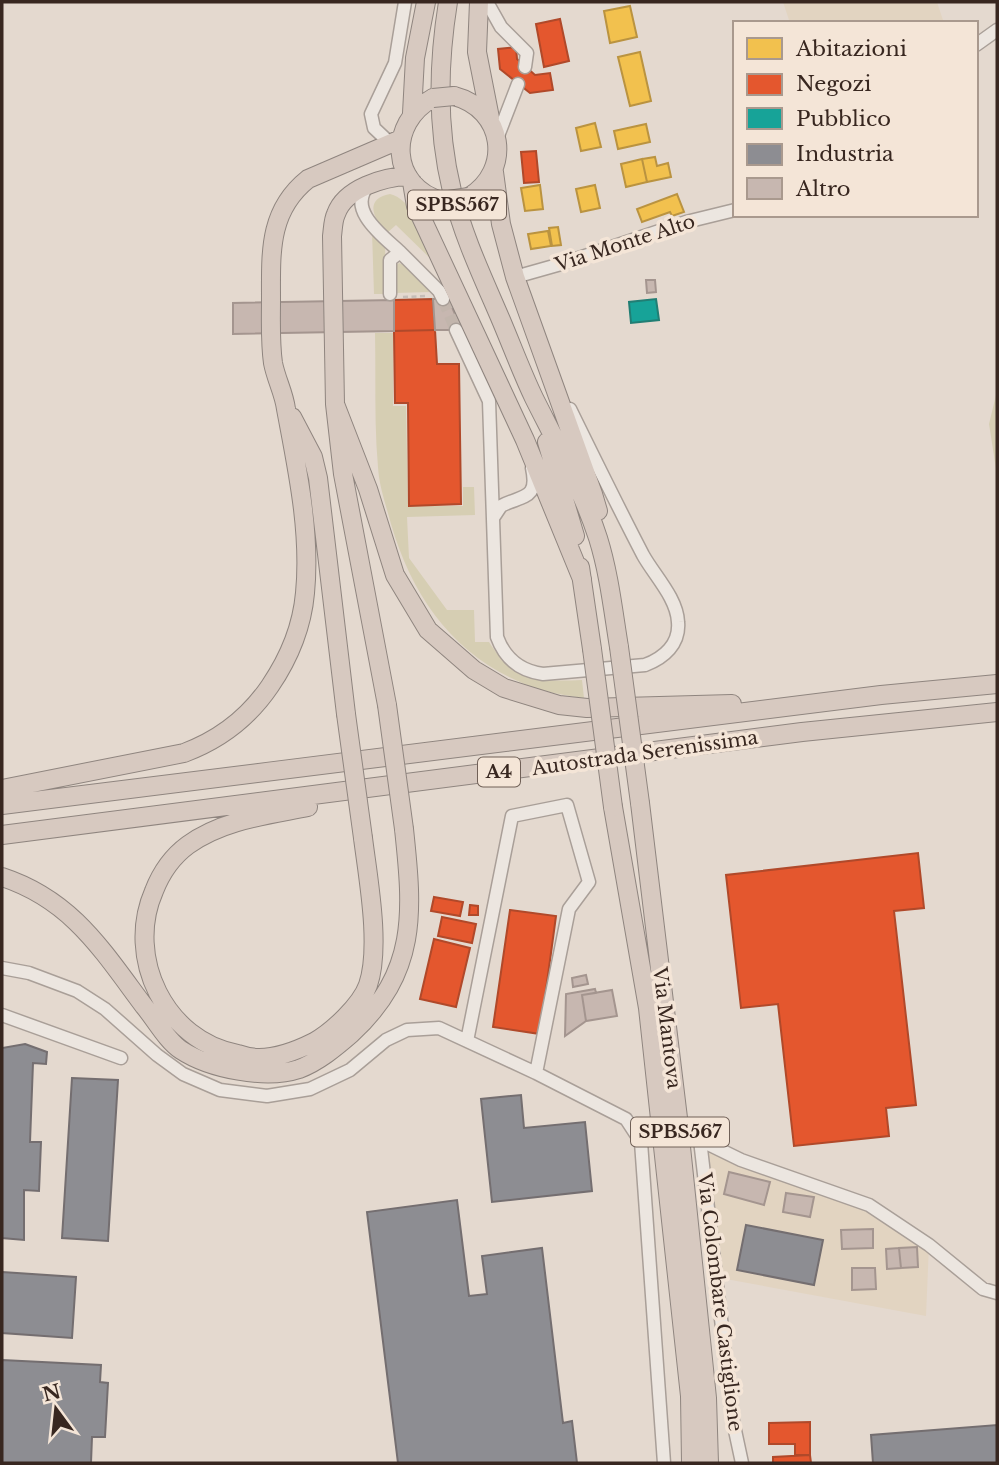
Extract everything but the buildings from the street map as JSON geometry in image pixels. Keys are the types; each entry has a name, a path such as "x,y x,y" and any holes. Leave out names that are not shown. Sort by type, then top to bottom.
{"highway":[{"path":"412,113 415,58 426,2"},
{"name":"SPBS567","path":"448,2 443,42 441,102 453,191 474,258 533,395 571,471 597,534 605,563"},
{"path":"479,2 477,52 496,142 494,172 501,224 515,277 593,494 605,563"},
{"path":"2,789 184,753 220,736 264,695 291,649 301,620 306,564 302,505 286,405 273,364 271,253 276,224 289,199 308,178 396,141 412,113 433,98 454,96 474,103 490,118"},
{"path":"396,141 410,179 416,206 429,237 525,440 582,579"},
{"path":"2,877 47,897 88,933 180,1049 215,1066 256,1074 298,1069 333,1051 369,1017 388,990 402,960 408,930 410,887 387,705 343,474 335,404 334,225 341,204 369,185 396,177 410,179 421,192 442,201 469,197 486,183 494,172"},
{"name":"SPBS567","path":"533,395 570,515 582,579"},
{"path":"335,404 368,489 395,575 428,630 474,670 504,688 536,699 587,709 671,704 816,703"},
{"path":"286,405 308,446 317,470 346,714 363,838 370,894 373,955 367,986 329,1033 299,1049 259,1058 221,1051 187,1032 155,987 143,944 144,923 150,898 170,863 188,845 232,823 418,783"},
{"name":"Via Mantova","path":"605,563 620,647 678,1118 707,1398 709,1463"},
{"name":"Via Mantova","path":"582,579 613,807 654,1058 690,1396 691,1463"},
{"name":"Autostrada Serenissima","path":"2,805 816,703 997,684"},
{"name":"Autostrada Serenissima","path":"2,835 802,732 997,712"},
{"path":"707,1398 720,1463"}],"street":[{"path":"396,141 374,128 371,114 395,63 405,2"},
{"path":"487,2 501,27 527,53 525,67"},
{"path":"978,44 997,30"},
{"path":"496,142 518,84"},
{"path":"369,185 361,200 364,212 442,297"},
{"name":"Via Monte Alto","path":"515,277 686,222 733,210"},
{"path":"397,295 390,260 400,252"},
{"path":"456,330 488,401 497,637 505,653 516,665 533,673 553,675 645,665 666,654 674,644 678,633 675,607 644,556 541,352"},
{"path":"492,524 496,511 501,506 526,496 534,484 525,440"},
{"path":"492,481 496,493 513,501"},
{"path":"467,1041 512,816 567,806 589,882 569,909 536,1073"},
{"path":"2,968 29,973 77,991 105,1009 183,1074 220,1090 267,1096 310,1088 350,1070 386,1040 407,1030 439,1028 626,1119 641,1142 664,1463"},
{"path":"2,1015 121,1058"},
{"name":"Via Colombare Castiglione","path":"742,1463 733,1421 700,1140 741,1160 869,1206 929,1245 983,1289 997,1293"}],"path":[{"path":"397,295 442,297"}],"shaded area":[{"path":"783,2 937,2 943,21 789,21"},
{"path":"390,194 399,198 413,213 437,265 396,225 387,233 378,222 374,210 376,200"},
{"path":"372,231 385,243 386,294 374,294"},
{"path":"399,263 431,292 394,293 395,266"},
{"path":"375,333 393,333 393,406 406,406 408,506 463,506 463,487 474,487 475,515 407,517 409,558 447,610 474,610 475,642 489,642 508,665 529,676 553,680 582,680 584,698 542,690 487,665 445,627 413,580 401,553 381,488 376,434"},
{"path":"997,391 997,475 989,424"},
{"path":"700,1140 869,1205 929,1245 926,1316 715,1277"}],"tunnel":[{"path":"443,299 456,330"}]}
